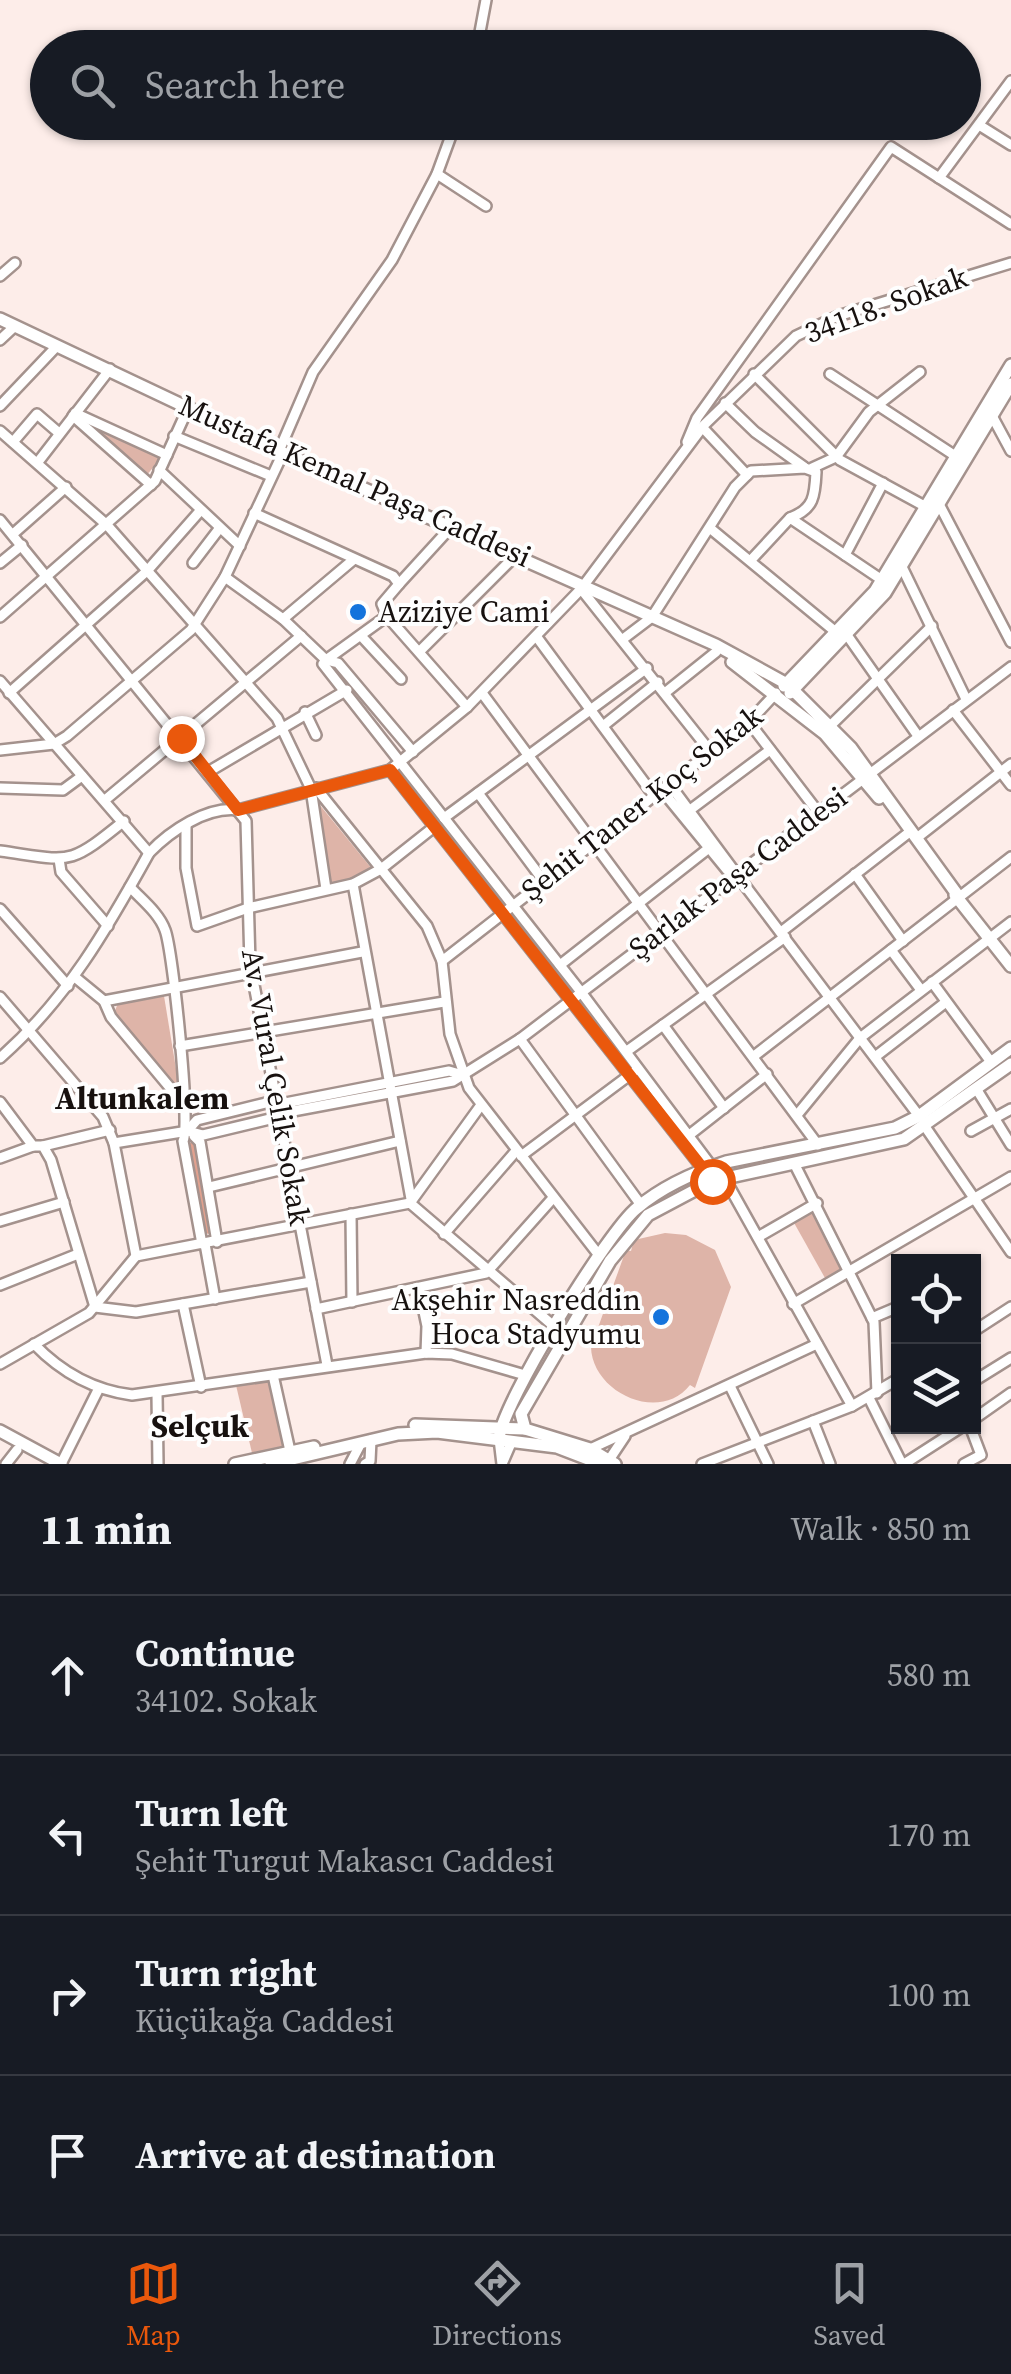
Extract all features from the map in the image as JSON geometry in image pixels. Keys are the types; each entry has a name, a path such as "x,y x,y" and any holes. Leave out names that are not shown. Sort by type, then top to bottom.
{"main road":[{"name":"Mustafa Kemal Paşa Caddesi","path":"0,320 713,648 830,726 1011,966"},
{"path":"782,694 902,567 1011,365"},
{"path":"842,634 934,507 958,457 1011,384"},
{"name":"Mustafa Kemal Paşa Caddesi","path":"782,694 866,775"},
{"path":"514,1429 598,1254 640,1205 713,1172 922,1122 1011,1048"},
{"path":"514,1429 525,1375 644,1219 713,1172 795,1165 886,1146 977,1090 1011,1064"},
{"path":"598,1254 610,1262"},
{"path":"272,1460 290,1451 420,1424 514,1429 590,1449 608,1462"},
{"path":"235,1464 423,1432 514,1429 556,1447 608,1462"},
{"path":"0,1431 61,1464"},
{"path":"0,1440 44,1464"}],"street":[{"path":"480,30 486,0"},
{"path":"981,122 1011,81"},
{"path":"981,126 1011,145"},
{"path":"0,750 54,744 136,681 194,624 225,578 314,372 392,260 437,174 449,140"},
{"path":"939,178 968,140"},
{"path":"0,1058 30,1032 72,982 149,852 186,825 218,811 238,810 390,770 482,693 582,587 686,446 697,418 891,148 1011,224"},
{"path":"437,174 486,206"},
{"path":"0,276 15,262"},
{"name":"34118. Sokak","path":"686,446 788,342 822,322 1011,262"},
{"path":"0,340 15,326"},
{"path":"0,406 58,346"},
{"path":"38,462 110,369"},
{"path":"624,639 652,617 712,529 736,486 748,475 759,468 809,468 836,457 862,420 920,372"},
{"path":"754,374 836,457 934,507 1011,642"},
{"path":"830,374 958,457"},
{"path":"725,403 755,432 816,472 809,510 790,518 751,560"},
{"path":"0,618 151,485 189,406"},
{"path":"989,412 1011,451"},
{"path":"13,442 38,414 59,432"},
{"path":"74,414 167,455"},
{"path":"74,414 151,485"},
{"path":"702,428 748,475"},
{"path":"0,431 107,525 249,682 280,725 313,788 426,926 442,961 444,1002 463,1075 481,1105 598,1254"},
{"path":"174,436 271,476"},
{"path":"159,470 240,546"},
{"path":"845,554 883,483"},
{"path":"13,534 66,487"},
{"path":"9,693 147,572 200,511"},
{"path":"254,513 384,571 399,584"},
{"path":"790,518 882,580"},
{"path":"0,520 238,810"},
{"path":"452,526 382,604 386,616 468,707"},
{"path":"193,564 219,529"},
{"path":"712,529 842,634 880,677 918,736"},
{"path":"0,563 22,544"},
{"path":"420,651 516,555"},
{"path":"283,618 353,560"},
{"path":"902,567 966,699"},
{"path":"225,578 283,618 326,660 338,662 412,752"},
{"path":"582,587 710,751"},
{"path":"386,616 323,664 581,992 627,1052 635,1071 713,1172"},
{"path":"830,726 932,626"},
{"path":"105,800 301,636"},
{"path":"536,636 603,726 727,870 737,874"},
{"path":"362,638 400,679"},
{"path":"666,692 713,648"},
{"name":"Şarlak Paşa Caddesi","path":"188,1131 197,1120 276,1109 449,1072 463,1075 520,1038 1011,667"},
{"path":"444,818 647,668"},
{"path":"0,681 149,852"},
{"path":"603,726 658,682"},
{"path":"208,772 280,725 346,690"},
{"path":"482,693 818,1145"},
{"name":"Şehit Taner Koç Sokak","path":"442,961 782,694"},
{"path":"953,710 1011,786"},
{"path":"305,712 316,735"},
{"path":"748,722 818,812"},
{"path":"690,810 770,750"},
{"path":"627,1052 856,874 1011,764"},
{"path":"390,770 569,999 688,1136 758,1236 852,1406"},
{"path":"0,788 63,790 82,776"},
{"path":"313,788 326,889"},
{"path":"660,788 690,810 875,1057 1011,1252"},
{"path":"478,793 543,880"},
{"name":"Av. Vural Çelik Sokak","path":"238,810 249,836 248,908 262,1033 327,1364"},
{"path":"0,851 59,859 81,856 124,821"},
{"path":"186,825 186,868 197,926 248,908 353,884 381,869 434,827"},
{"path":"560,965 709,848"},
{"path":"754,1056 1011,857"},
{"path":"59,859 61,872 108,926"},
{"path":"856,874 904,941"},
{"path":"353,884 362,952 410,1201 486,1273 561,1331"},
{"path":"130,888 165,929 187,1108 188,1131 183,1141 215,1299"},
{"path":"0,909 72,982 104,1001 111,1018 187,1108"},
{"path":"797,1115 860,1038 1011,922"},
{"path":"891,950 921,990"},
{"path":"104,1001 253,976 362,952"},
{"path":"932,982 992,1062"},
{"path":"0,997 110,1130 136,1256"},
{"path":"180,1046 444,1002"},
{"path":"875,1057 946,1002"},
{"path":"663,1025 724,1108"},
{"path":"520,1038 640,1205"},
{"path":"444,1234 519,1154 635,1071"},
{"path":"688,1136 768,1074"},
{"path":"977,1090 1011,1145"},
{"path":"0,1102 38,1146 64,1202 95,1307"},
{"path":"0,1364 95,1307 136,1256 410,1201 481,1105"},
{"name":"Şarlak Paşa Caddesi","path":"114,1143 188,1131 203,1135 276,1109"},
{"path":"971,1131 1011,1109"},
{"path":"0,1158 110,1130"},
{"path":"188,1131 200,1142 216,1242"},
{"path":"209,1186 400,1142"},
{"path":"795,1165 872,1318 878,1348 873,1395 903,1464 954,1434"},
{"path":"793,1304 1011,1177"},
{"path":"316,1309 486,1273 553,1198"},
{"path":"0,1222 64,1202"},
{"path":"758,1236 817,1203"},
{"path":"351,1214 352,1302"},
{"path":"0,1284 78,1254"},
{"path":"95,1307 136,1312 311,1282"},
{"path":"418,1288 427,1326 426,1352"},
{"path":"182,1304 201,1387"},
{"path":"981,1326 1011,1307"},
{"path":"872,1318 891,1310"},
{"path":"34,1344 51,1362 99,1388 156,1394 327,1364 426,1352 452,1354 525,1375"},
{"path":"590,1449 817,1344"},
{"path":"981,1377 1011,1358"},
{"path":"272,1375 290,1451"},
{"path":"702,1464 852,1406 891,1383"},
{"path":"730,1386 768,1464"},
{"path":"61,1464 99,1388"},
{"path":"156,1394 158,1464"},
{"path":"981,1414 1011,1395"},
{"path":"813,1421 830,1464"},
{"path":"502,1464 514,1429"},
{"path":"887,1432 891,1429"},
{"path":"608,1462 626,1434"},
{"path":"964,1464 981,1455 971,1434"},
{"path":"366,1442 371,1463"},
{"path":"350,1464 366,1442"},
{"path":"6,1464 17,1450"}],"shaded area":[{"path":"82,420 162,457 146,476"},
{"path":"319,804 372,869 353,881 329,884 315,805"},
{"path":"164,996 179,1087 174,1088 113,1016 118,1003"},
{"path":"196,1142 211,1234 203,1233 187,1143"},
{"path":"814,1209 844,1267 825,1278 793,1221"},
{"name":"Akşehir Nasreddin Hoca Stadyumu","path":"665,1233 686,1235 715,1250 731,1287 695,1388 690,1385 662,1402 645,1402 629,1398 603,1377 594,1363 591,1347 626,1250 631,1251 634,1240"},
{"path":"273,1375 286,1446 252,1453 235,1381"}],"place":[{"name":"Aziziye Cami","path":"358,612"},
{"name":"Akşehir Nasreddin Hoca Stadyumu","path":"661,1317"}],"district":[{"name":"Altunkalem","path":"142,1098"},
{"name":"Selçuk","path":"200,1426"}],"route":[{"path":"181,738 238,810 390,770 703,1169 708,1168 716,1180 712,1181"}]}
